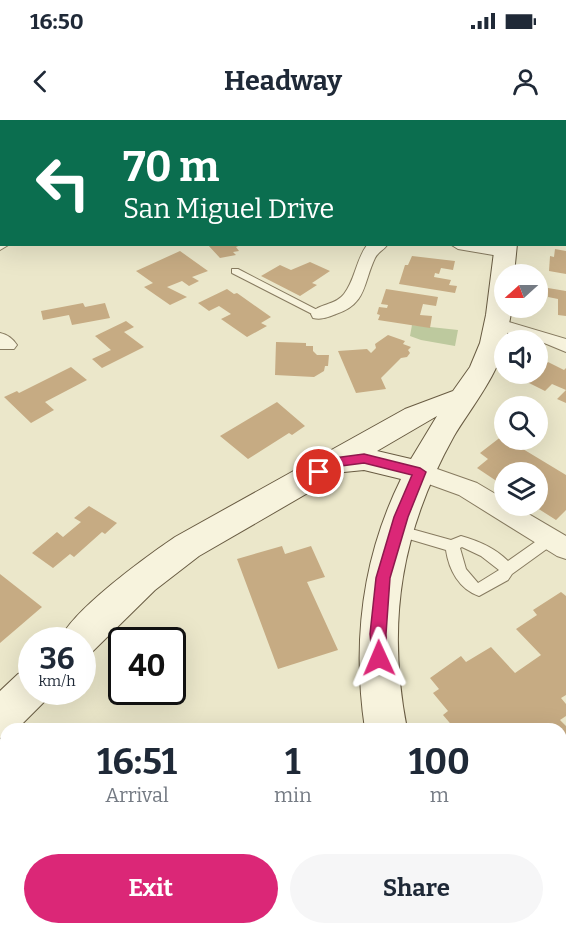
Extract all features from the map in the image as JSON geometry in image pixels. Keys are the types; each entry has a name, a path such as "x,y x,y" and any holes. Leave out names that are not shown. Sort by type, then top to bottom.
{"street":[{"path":"320,314 344,305 353,295 369,254 377,246"},
{"path":"385,723 381,705 378,634 383,578 397,530 420,472 488,359 499,325 506,248 482,246"},
{"path":"499,325 537,335 566,346"},
{"path":"92,627 124,596 166,561 211,531 339,462 440,402 464,397"},
{"path":"339,462 364,459 420,472 468,489 558,544"},
{"path":"0,718 18,701"}],"lane":[{"path":"235,271 320,314"},
{"path":"397,530 453,546 461,541 477,547 502,563 507,570"},
{"path":"453,546 453,557 467,585 479,590 503,576 507,570 558,544"}],"green space":[{"path":"412,325 458,330 455,346 410,336"}],"building":[{"path":"209,246 238,246 236,247 239,251 233,252 236,255 220,258"},
{"path":"555,249 566,251 566,274 549,271 550,256 554,257"},
{"path":"180,251 208,271 192,277 199,281 189,286 182,281 167,287 187,297 170,305 144,287 153,283 136,271"},
{"path":"412,256 455,261 453,270 441,268 439,274 435,273 434,277 451,280 449,285 457,286 455,293 399,284 405,265 408,265"},
{"path":"310,262 330,271 312,283 317,285 300,296 261,276 280,265 291,270"},
{"path":"548,288 566,291 566,316 558,315 558,299 548,297"},
{"path":"227,289 234,294 237,293 271,317 261,323 267,326 247,337 221,319 231,314 219,306 209,311 198,303"},
{"path":"386,289 438,297 436,306 423,304 420,315 432,316 430,328 378,320 379,307 387,308 388,305 381,304"},
{"path":"83,303 85,307 105,303 110,318 72,325 69,315 43,320 41,311"},
{"path":"126,321 134,327 124,332 144,347 102,368 92,359 111,350 95,336"},
{"path":"388,335 405,341 403,344 411,347 408,350 410,353 407,357 401,358 381,378 386,389 356,393 338,351 367,349 371,353 376,348 375,344"},
{"path":"276,342 306,343 306,346 313,346 313,351 317,355 329,355 328,366 325,366 324,371 314,377 275,375"},
{"path":"548,362 564,370 566,368 566,390 552,384 545,391 531,384 548,384"},
{"path":"71,367 87,380 45,402 54,410 31,423 4,397 17,391 19,393"},
{"path":"566,390 566,403 557,399"},
{"path":"277,402 305,426 292,435 289,433 248,459 220,436"},
{"path":"494,442 494,450 525,450 544,462 494,462 494,479 477,468 488,459 480,453"},
{"path":"548,464 566,475 566,510 556,520 548,515"},
{"path":"89,506 117,523 105,534 102,532 74,557 70,554 53,568 32,553 57,532 63,537 81,522 74,518"},
{"path":"282,546 285,554 311,546 325,577 307,582 338,650 278,669 237,559"},
{"path":"0,574 42,607 0,643"},
{"path":"561,592 566,596 566,695 561,698 566,704 566,716 560,720 563,723 450,723 443,715 448,711 433,693 439,689 430,678 461,656 466,662 491,647 515,673 541,655 516,629 537,615 533,610"}],"route":[{"path":"319,472 339,462 364,459 420,472 401,517 383,578 378,634 379,658"}]}
